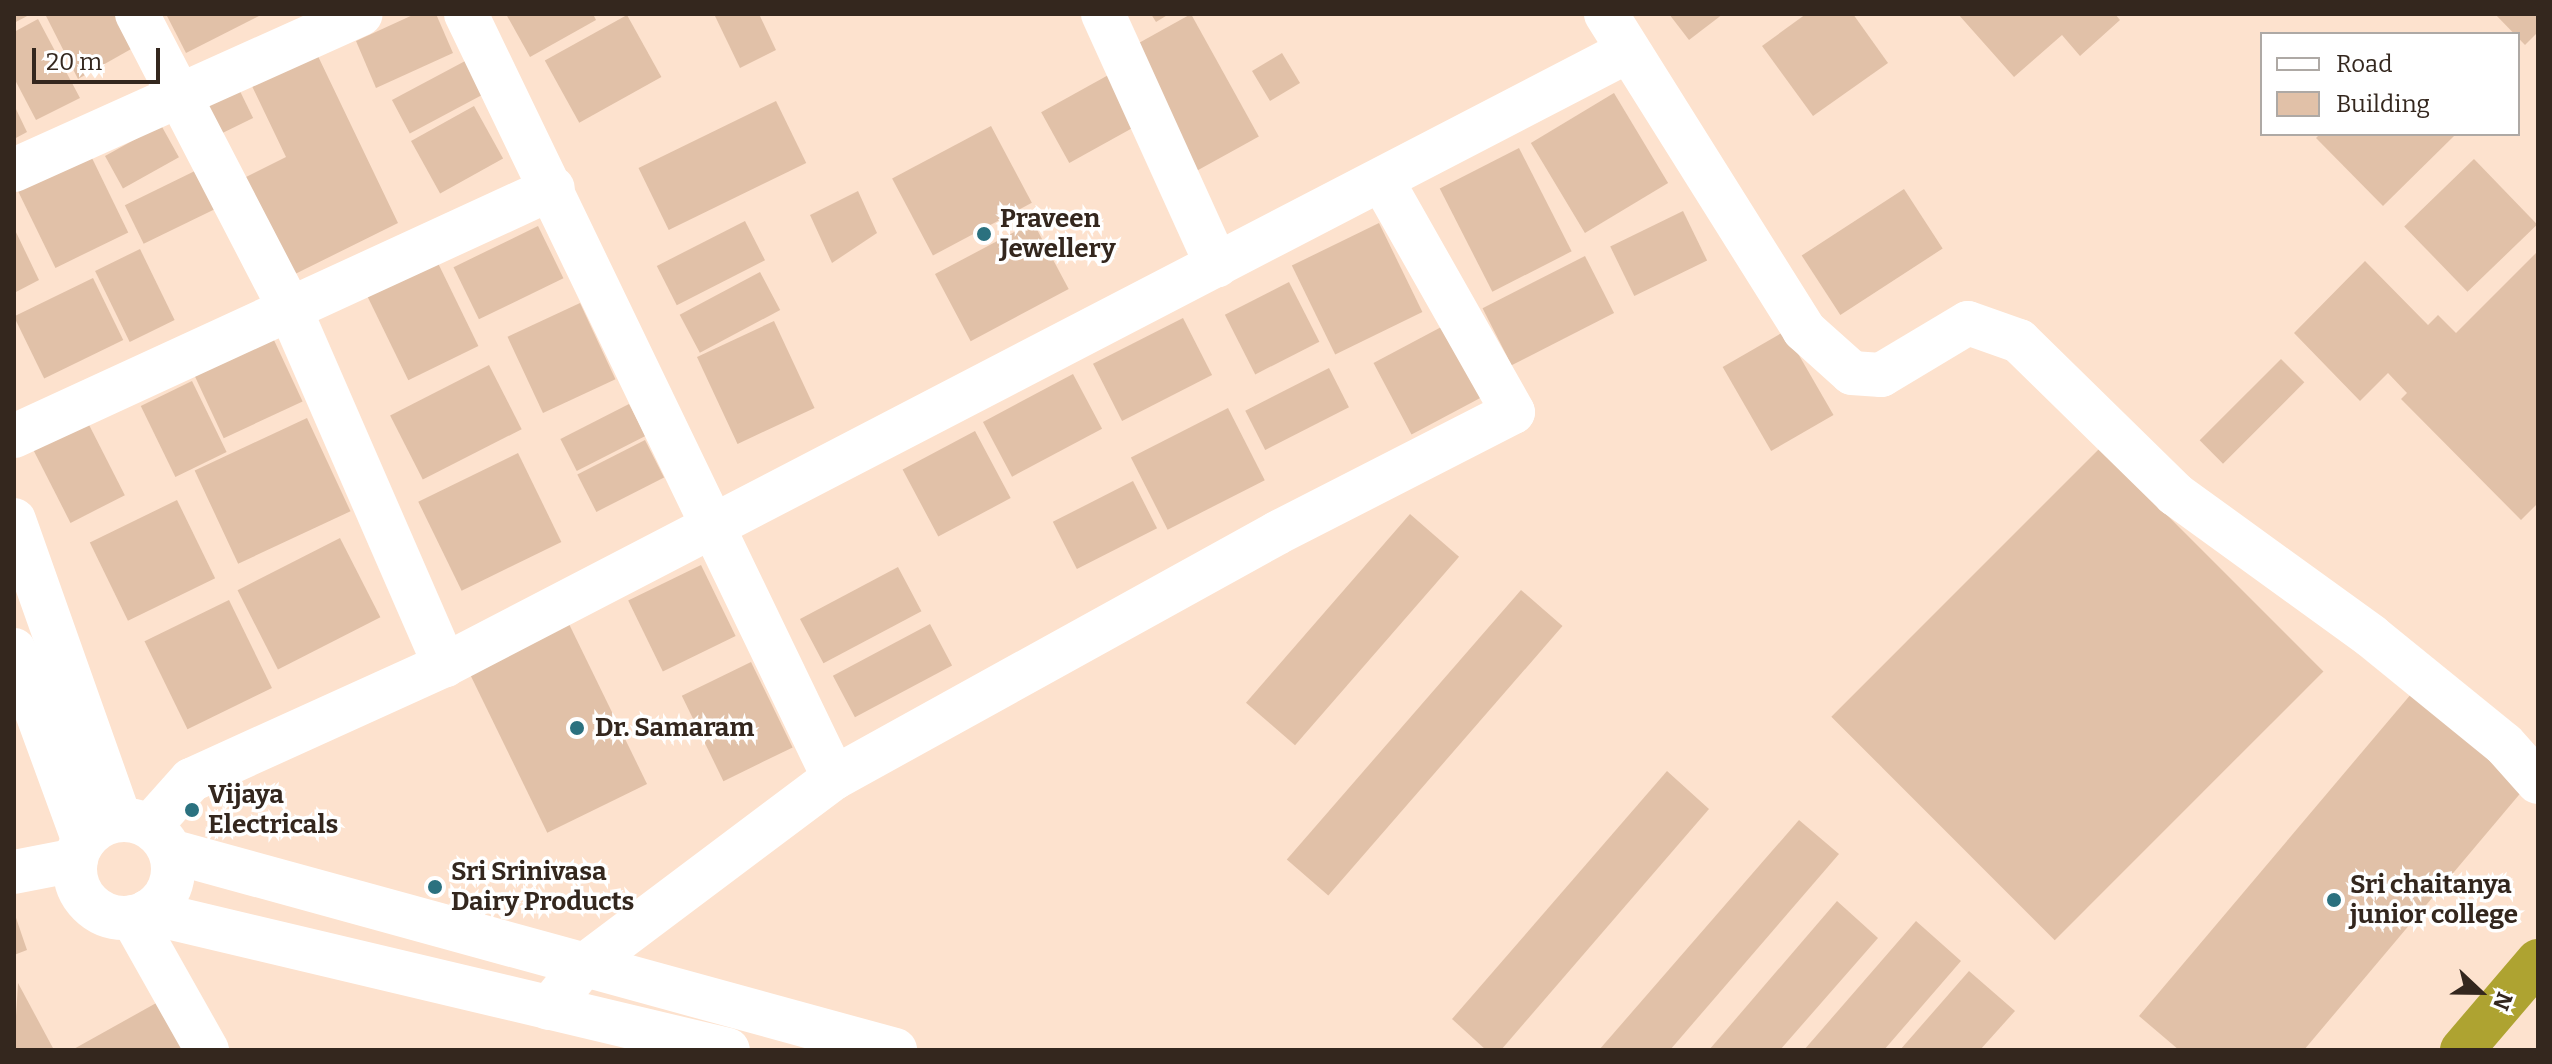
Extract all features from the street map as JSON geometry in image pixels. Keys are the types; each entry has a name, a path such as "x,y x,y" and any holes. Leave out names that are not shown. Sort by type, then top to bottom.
{"highway":[{"path":"2462,1050 2538,961"}],"street":[{"path":"137,14 289,307 445,665"},
{"path":"14,170 361,14"},
{"path":"466,14 553,188 834,778"},
{"path":"1103,14 1217,265"},
{"path":"1606,14 1804,330 1852,373 1881,375 1968,323 2019,341 2175,494 2371,636 2504,744 2538,782"},
{"path":"728,1050 140,915 117,918 90,904 80,891 120,840 191,780 445,665 1628,51"},
{"path":"549,1008 582,967 834,778 1277,533 1513,412 1382,180"},
{"path":"14,436 553,188"},
{"path":"14,520 120,840"},
{"path":"14,650 120,840 173,865 167,893 140,915"},
{"path":"14,872 120,840 895,1050"},
{"path":"140,915 207,1050"}],"building":[{"path":"14,14 31,14 14,23"},
{"path":"45,14 123,14 140,44 78,79"},
{"path":"166,14 263,14 186,53"},
{"path":"415,14 436,14 453,53 376,88 356,41"},
{"path":"506,14 593,14 596,20 530,57"},
{"path":"714,14 759,14 776,50 740,68"},
{"path":"1151,14 1169,14 1156,22"},
{"path":"1191,14 1259,136 1195,172 1127,49"},
{"path":"1669,14 1723,14 1689,40"},
{"path":"1806,14 1853,14 1888,63 1813,116 1762,46"},
{"path":"1958,14 2115,14 2120,20 2080,56 2062,35 2014,77"},
{"path":"2495,14 2538,14 2538,32 2525,45 2520,40 2520,32 2512,32"},
{"path":"627,15 661,77 579,123 545,61"},
{"path":"38,19 80,98 36,120 14,78 14,32"},
{"path":"316,52 398,223 283,280 236,182 286,157 251,84"},
{"path":"1282,53 1300,83 1270,101 1252,71"},
{"path":"467,60 485,94 410,133 392,100"},
{"path":"1112,73 1140,124 1069,163 1041,112"},
{"path":"236,83 253,118 215,136 198,101"},
{"path":"1614,93 1668,183 1585,233 1531,143"},
{"path":"776,101 806,163 669,230 638,168"},
{"path":"14,105 27,132 14,139"},
{"path":"474,106 503,158 440,193 411,141"},
{"path":"161,125 179,157 123,188 105,156"},
{"path":"991,126 1032,203 933,255 892,179"},
{"path":"2318,136 2454,136 2383,206 2316,138"},
{"path":"1519,148 1572,251 1492,292 1440,188"},
{"path":"91,156 128,232 55,268 18,192"},
{"path":"2474,159 2537,224 2467,292 2404,226"},
{"path":"203,167 222,206 144,244 125,205"},
{"path":"1904,189 1943,249 1840,315 1802,255"},
{"path":"858,191 877,233 832,263 810,215"},
{"path":"1683,211 1707,260 1634,296 1610,247"},
{"path":"745,221 765,260 677,305 657,266"},
{"path":"1033,222 1069,289 971,341 935,274"},
{"path":"1379,223 1422,312 1335,355 1292,266"},
{"path":"538,226 563,278 479,319 454,267"},
{"path":"14,228 39,280 14,293"},
{"path":"140,249 175,320 130,342 95,271"},
{"path":"2536,253 2538,503 2521,520 2401,399 2407,393 2388,373 2360,401 2294,333 2365,261 2428,325 2438,315 2456,333"},
{"path":"1585,256 1614,313 1512,365 1483,308"},
{"path":"435,257 478,346 408,380 365,291"},
{"path":"760,272 780,310 700,353 680,315"},
{"path":"93,278 123,340 44,379 14,317"},
{"path":"1289,282 1319,342 1255,374 1225,315"},
{"path":"580,303 615,379 543,413 507,337"},
{"path":"1183,318 1212,375 1122,421 1093,364"},
{"path":"774,321 815,408 738,444 697,357"},
{"path":"1445,325 1483,397 1412,435 1373,363"},
{"path":"1785,331 1834,415 1771,451 1723,367"},
{"path":"273,338 303,401 224,438 194,375"},
{"path":"2281,359 2304,382 2223,464 2200,440"},
{"path":"489,365 522,429 423,480 390,415"},
{"path":"1329,368 1349,407 1265,450 1245,411"},
{"path":"1073,374 1102,429 1012,477 983,422"},
{"path":"192,381 227,452 175,477 141,406"},
{"path":"629,404 645,436 577,471 560,439"},
{"path":"1228,408 1265,480 1168,530 1131,457"},
{"path":"84,415 125,495 71,523 30,443"},
{"path":"307,418 351,511 238,564 195,470"},
{"path":"975,431 1011,498 938,537 903,469"},
{"path":"645,440 664,477 596,512 577,475"},
{"path":"2100,448 2323,671 2055,940 1831,717"},
{"path":"518,453 561,542 462,591 418,502"},
{"path":"1133,481 1157,528 1077,569 1053,522"},
{"path":"177,500 215,578 128,621 90,543"},
{"path":"1410,514 1459,557 1295,745 1246,703"},
{"path":"340,538 380,617 278,670 238,590"},
{"path":"701,565 736,636 663,672 628,601"},
{"path":"898,567 921,611 823,663 800,619"},
{"path":"1521,590 1563,626 1328,896 1287,859"},
{"path":"229,600 272,688 187,729 145,641"},
{"path":"569,624 647,784 547,833 469,673"},
{"path":"930,624 952,665 855,717 833,676"},
{"path":"751,662 793,747 723,781 682,696"},
{"name":"Sri chaitanya junior college","path":"2417,687 2529,783 2304,1050 2179,1050 2139,1016"},
{"path":"1667,771 1709,809 1501,1050 1486,1050 1452,1019"},
{"path":"1799,820 1839,854 1670,1050 1599,1050"},
{"path":"1837,901 1878,938 1780,1050 1709,1050"},
{"path":"14,912 27,950 14,955"},
{"path":"1916,921 1961,961 1884,1050 1804,1050"},
{"path":"1969,971 2015,1011 1980,1050 1900,1050"},
{"path":"18,983 54,1050 14,1050"},
{"path":"158,1002 184,1050 72,1050"}],"place":[{"name":"Praveen Jewellery","path":"984,234"},
{"name":"Dr. Samaram","path":"577,728"},
{"name":"Vijaya Electricals","path":"192,810"},
{"name":"Sri Srinivasa Dairy Products","path":"435,887"},
{"name":"Sri chaitanya junior college","path":"2334,900"}]}
